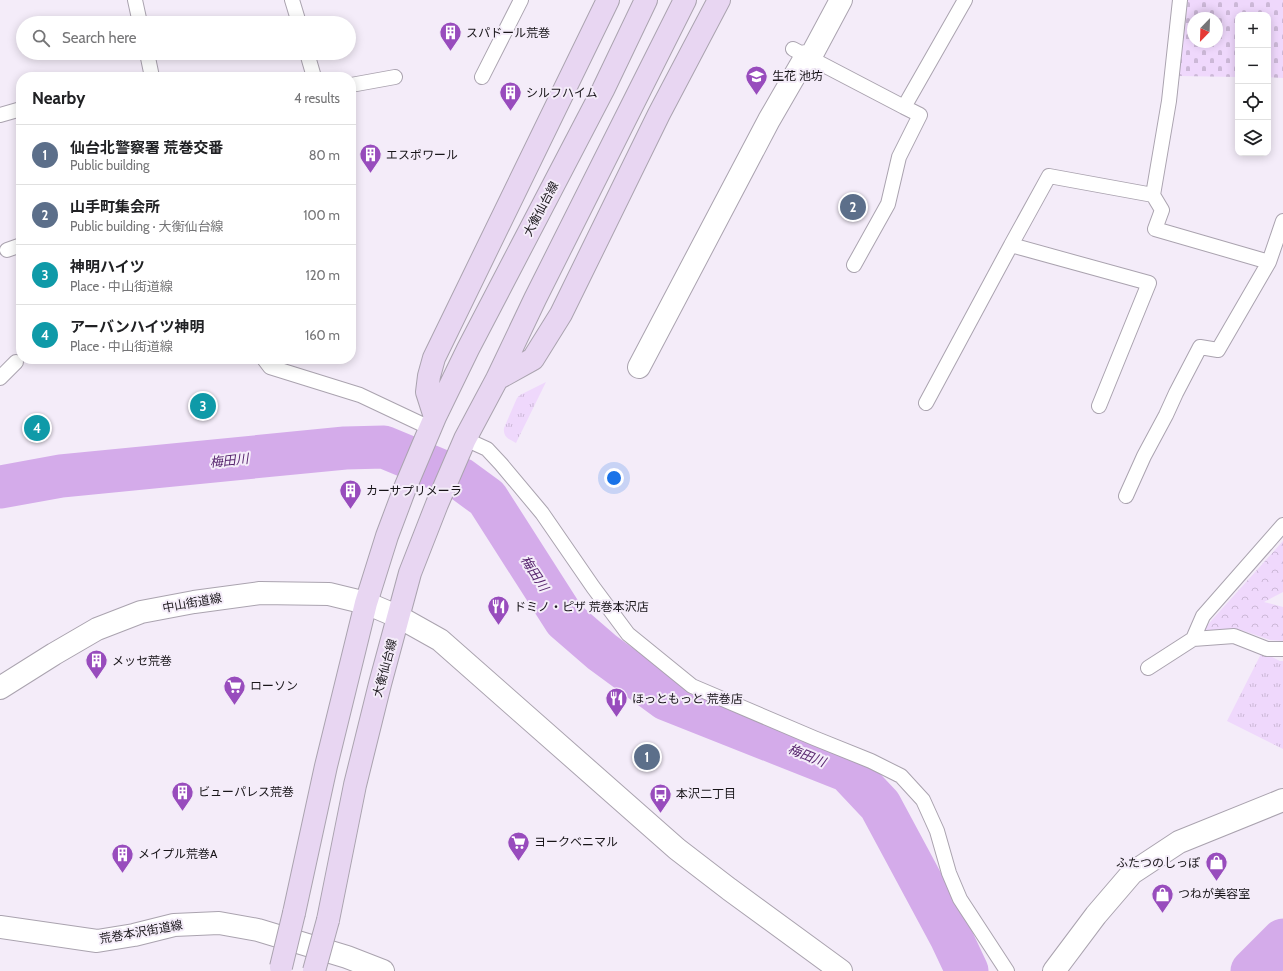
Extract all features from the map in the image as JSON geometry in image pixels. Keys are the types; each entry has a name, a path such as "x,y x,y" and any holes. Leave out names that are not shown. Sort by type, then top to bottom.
{"main road":[{"path":"430,429 427,392 429,376 434,358 608,0"},
{"name":"大衡仙台線","path":"280,969 294,913 326,766 366,603 387,536 405,488 430,429 472,342 603,90 646,0"},
{"name":"大衡仙台線","path":"314,971 328,920 355,785 410,574 437,504 462,447 685,0"},
{"path":"497,379 533,359 561,314 660,114 719,0"}],"street":[{"path":"639,367 803,54 841,0"},
{"name":"中山街道線","path":"0,688 97,629 141,612 260,592 329,594 366,603 399,617 440,640 676,849 841,971"},
{"path":"1054,971 1096,916 1132,873 1179,842 1283,800"},
{"name":"荒巻本沢街道線","path":"0,927 97,941 134,935 174,925 219,923 258,930 347,957 383,971"}],"lane":[{"path":"135,0 138,16"},
{"path":"292,0 296,16"},
{"path":"482,77 521,0"},
{"path":"904,107 965,0"},
{"path":"1180,0 1169,101 1153,195 1162,210 1155,229 1269,262"},
{"path":"803,54 920,115 900,157 888,204 854,265"},
{"path":"148,60 151,72"},
{"path":"309,60 313,72"},
{"path":"356,84 395,77"},
{"path":"0,115 16,110"},
{"path":"926,403 1049,176 1153,195"},
{"path":"1126,496 1144,456 1200,347 1218,350 1269,262 1283,221"},
{"path":"1011,245 1149,283 1099,406"},
{"path":"7,250 16,247"},
{"path":"0,378 16,362"},
{"path":"268,364 270,367 360,396 430,429"},
{"path":"462,447 487,450 501,464 542,513 593,587 628,634 692,686 871,761 901,776 923,800 937,831 949,873 960,899 1007,971"},
{"path":"1193,639 1203,616 1283,525"},
{"path":"1148,668 1193,639 1234,636 1267,649 1283,648"}],"green space":[{"path":"1188,0 1283,0 1283,78 1271,77 1271,12 1235,12 1235,77 1179,76"},
{"path":"546,382 516,443 504,434 504,428 517,398"},
{"path":"1283,541 1283,592 1264,602 1283,607 1283,641 1270,640 1238,629 1202,631"},
{"path":"1262,652 1283,661 1283,749 1227,721"}],"waterway":[{"name":"梅田川","path":"0,487 61,476 345,448 384,447 461,479 487,498 565,620 602,652 666,699 848,771 880,805 951,937 967,971"},
{"name":"梅田川","path":"1252,971 1283,940"}],"place":[{"name":"スパドール荒巻","path":"451,52"},
{"name":"生花 池坊","path":"757,96"},
{"name":"シルフハイム","path":"510,112"},
{"name":"エスポワール","path":"370,174"},
{"name":"山手町集会所","path":"853,207"},
{"name":"神明ハイツ","path":"203,406"},
{"name":"アーバンハイツ神明","path":"37,428"},
{"name":"カーサプリメーラ","path":"350,510"},
{"name":"ドミノ・ピザ 荒巻本沢店","path":"498,626"},
{"name":"メッセ荒巻","path":"97,680"},
{"name":"ローソン","path":"235,706"},
{"name":"ほっともっと 荒巻店","path":"616,718"},
{"name":"仙台北警察署 荒巻交番","path":"647,757"},
{"name":"ビューパレス荒巻","path":"183,812"},
{"name":"本沢二丁目","path":"660,814"},
{"name":"ヨークベニマル","path":"519,862"},
{"name":"メイプル荒巻A","path":"123,874"},
{"name":"ふたつのしっぽ","path":"1216,882"},
{"name":"つねが美容室","path":"1163,914"}]}
